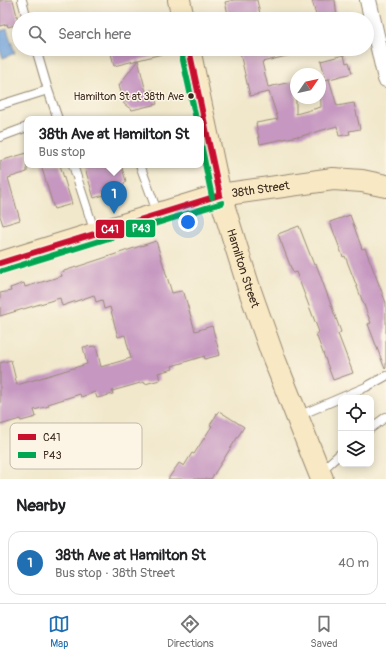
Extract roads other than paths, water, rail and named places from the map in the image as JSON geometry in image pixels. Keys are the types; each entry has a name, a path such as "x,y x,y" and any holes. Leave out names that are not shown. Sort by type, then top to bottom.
{"street":[{"path":"179,0 182,12"},
{"path":"368,0 371,12"},
{"path":"374,27 386,80"},
{"name":"Hamilton Street","path":"190,56 201,116"},
{"name":"Hamilton Street","path":"204,132 220,195 257,313 320,476"},
{"name":"38th Street","path":"0,263 220,195 333,179 362,181 386,186"}],"lane":[{"path":"22,0 25,12"},
{"path":"38,56 54,116"},
{"path":"0,105 48,90"},
{"path":"0,137 24,128"},
{"path":"74,168 96,234"},
{"path":"141,168 159,215"},
{"path":"297,417 366,387 386,376"},
{"path":"374,426 386,417"},
{"path":"320,476 338,456"}],"water":[{"path":"7,29 12,44 12,54 3,58 0,50 0,31"}],"place":[{"name":"Hamilton St at 38th Ave","path":"191,96"},
{"name":"38th Ave at Hamilton St","path":"114,214"}]}
